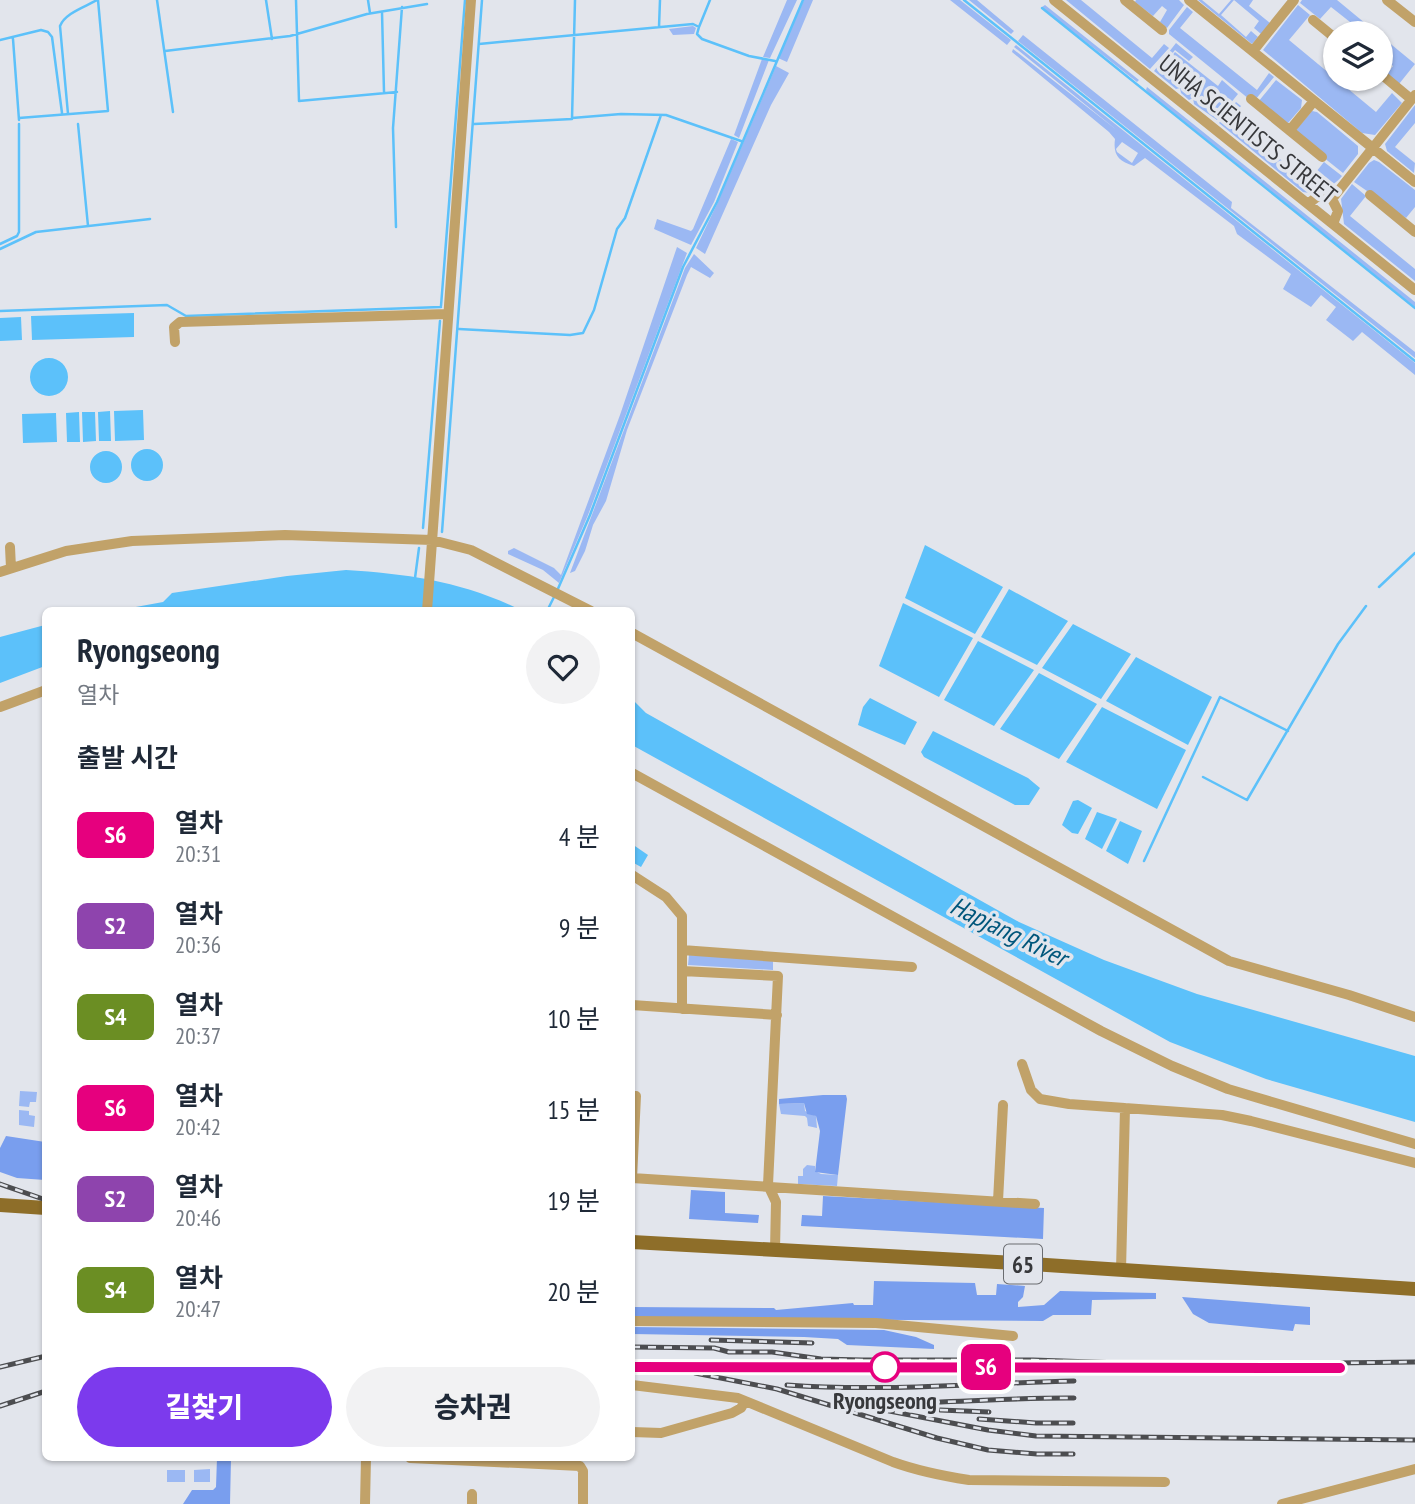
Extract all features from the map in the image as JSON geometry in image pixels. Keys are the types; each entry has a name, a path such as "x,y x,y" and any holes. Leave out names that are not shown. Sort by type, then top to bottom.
{"main road":[{"path":"0,1205 42,1208"},
{"name":"65","path":"635,1242 1415,1289"}],"street":[{"path":"427,607 471,0"},
{"name":"UNHA SCIENTISTS STREET","path":"1054,0 1415,290"},
{"path":"1189,0 1415,182"},
{"path":"1253,51 1294,0"},
{"path":"1387,0 1415,22"},
{"path":"1127,1 1158,23"},
{"path":"1313,20 1323,28"},
{"path":"1332,199 1413,97 1393,83"},
{"path":"1251,99 1322,157"},
{"path":"1290,131 1314,101"},
{"path":"1370,195 1411,228 1415,214"},
{"path":"1308,204 1318,196 1332,199"},
{"path":"1332,199 1338,211 1333,224"},
{"path":"175,342 174,327 180,322 447,314"},
{"path":"10,547 6,570 66,551 132,541 285,535 432,540 471,550 584,607"},
{"path":"635,636 1229,961 1415,1017"},
{"path":"0,707 42,691"},
{"path":"635,775 1089,1025 1172,1066 1261,1100 1415,1144"},
{"path":"635,877 666,897 682,916 682,1009"},
{"path":"682,950 912,967"},
{"path":"775,1250 776,1202 768,1185 780,957"},
{"path":"682,971 778,976"},
{"path":"635,1005 777,1015"},
{"path":"1022,1064 1031,1090 1040,1099 1069,1104 1222,1115 1415,1163"},
{"path":"635,1096 635,1116"},
{"path":"998,1202 1003,1105"},
{"path":"1121,1270 1125,1108"},
{"path":"635,1178 1035,1204"},
{"path":"635,1321 876,1323 1013,1336"},
{"path":"635,1385 711,1393 745,1401 917,1471 955,1478 1165,1482"},
{"path":"635,1432 661,1433 676,1430 733,1413 741,1408 745,1401"},
{"path":"365,1504 366,1461"},
{"path":"474,1461 580,1466 583,1471 583,1504"},
{"path":"1282,1504 1415,1469"}],"shaded area":[{"path":"787,0 797,0 770,58 763,57"},
{"path":"804,0 813,0 787,62 778,58"},
{"path":"950,0 960,0 1011,40 1007,45"},
{"path":"969,0 977,0 1014,31 1011,34"},
{"path":"1066,0 1081,0 1152,58 1164,44 1169,48 1150,69"},
{"path":"1179,0 1184,5 1167,28 1160,22 1167,10 1162,6 1153,16 1135,2"},
{"path":"1198,0 1202,0 1219,14 1234,0 1221,15 1246,37 1251,31 1258,37 1252,44"},
{"path":"1234,0 1253,0 1249,6 1270,23 1261,34 1254,28 1259,21"},
{"path":"1302,0 1337,0 1362,21 1349,21 1331,7 1320,19 1300,3"},
{"path":"1045,5 1139,80 1137,82 1049,13 1042,7"},
{"path":"1298,5 1310,15 1289,40 1323,68 1323,91 1351,91 1376,112 1392,93 1402,103 1375,135 1362,133 1263,50"},
{"path":"1187,7 1193,12 1180,28 1257,90 1269,73 1274,77 1255,100 1249,99 1169,34 1169,30"},
{"path":"693,26 696,28 694,34 673,35 669,29"},
{"path":"1023,35 1232,202 1231,208 1415,352 1415,358 1018,41"},
{"path":"1176,43 1193,57 1189,61 1175,50 1159,71 1175,52 1218,86 1222,80 1238,94 1217,120 1194,104 1193,98 1189,100 1181,93 1180,88 1176,89 1154,71"},
{"path":"1016,45 1415,363 1415,375 1362,332 1353,341 1326,320 1336,307 1321,295 1311,307 1283,289 1291,274 1237,234 1234,226 1145,158 1134,166 1120,159 1115,149 1115,139 1109,132 1012,52 1013,49 1118,131 1014,47","holes":["1122,142 1138,153 1132,163 1116,149"]},
{"path":"1393,46 1415,64 1399,84 1393,79"},
{"path":"762,59 769,60 739,138 734,135"},
{"path":"776,66 789,73 771,105 705,254 696,248"},
{"path":"1276,80 1302,100 1301,108 1288,123 1258,102"},
{"path":"1147,87 1415,302 1415,307 1149,93"},
{"path":"1236,102 1241,106 1231,119 1308,182 1324,162 1342,176 1325,189 1303,192 1219,123"},
{"path":"1415,105 1415,123 1395,147 1415,163 1414,173 1387,151 1385,144"},
{"path":"1312,111 1317,112 1358,146 1358,154 1343,173 1296,130"},
{"path":"731,139 738,142 714,202 691,245 654,229 657,219 691,231 693,229"},
{"path":"1374,160 1415,190 1415,207 1406,218 1354,182"},
{"path":"1352,184 1366,196 1350,216 1415,269 1415,281 1344,224 1341,199"},
{"path":"677,247 687,253 588,515 559,583 543,570 508,554 508,551 514,548 554,568 561,575 620,415"},
{"path":"694,254 714,273 710,278 691,267 687,275 627,430 606,501 593,525 575,571 570,573 685,268"},
{"path":"689,955 773,960 773,970 688,965"},
{"path":"20,1091 37,1092 36,1102 30,1102 29,1107 19,1106"},
{"path":"846,1095 847,1099 838,1175 815,1172 820,1131 816,1116 807,1114 804,1103 779,1104 779,1099"},
{"path":"804,1103 805,1111 816,1116 817,1128 808,1126 805,1116 781,1114 779,1104"},
{"path":"19,1110 29,1111 29,1115 35,1116 34,1127 19,1125"},
{"path":"6,1136 42,1142 42,1180 17,1178 0,1172 0,1148"},
{"path":"807,1165 815,1166 815,1171 821,1174 838,1175 837,1186 798,1184 798,1176 803,1176 803,1169"},
{"path":"691,1190 725,1192 725,1213 759,1215 758,1223 689,1219"},
{"path":"823,1196 1044,1208 1043,1239 801,1226 802,1215 822,1216"},
{"path":"874,1281 975,1283 977,1295 996,1295 997,1284 1025,1286 1018,1307 1044,1305 1060,1291 1156,1293 1156,1299 1092,1300 1091,1315 1053,1315 1043,1321 635,1318 635,1307 776,1310 853,1303 873,1305"},
{"path":"1182,1297 1310,1307 1310,1325 1295,1324 1293,1331 1209,1323 1193,1314"},
{"path":"635,1327 884,1330 916,1337 934,1345 934,1349 847,1345 838,1339 635,1334"},
{"path":"217,1461 231,1461 230,1504 183,1504 192,1490 213,1490 216,1487"},
{"path":"210,1469 210,1482 194,1482 194,1470"},
{"path":"167,1470 185,1470 185,1482 167,1482"}],"water":[{"path":"134,313 134,337 32,340 31,316"},
{"path":"21,317 22,340 0,341 0,318"},
{"path":"49,358 63,363 68,377 63,391 49,396 35,391 30,377 35,363"},
{"path":"143,410 144,440 115,441 114,411"},
{"path":"110,411 111,441 99,441 98,412"},
{"path":"79,412 80,442 67,442 66,413"},
{"path":"82,412 95,412 96,441 83,442"},
{"path":"56,413 57,442 23,443 22,414"},
{"path":"147,449 159,453 163,465 159,477 147,481 135,477 131,465 135,453"},
{"path":"106,451 118,455 122,467 118,479 106,483 94,479 90,467 94,455"},
{"path":"925,545 1003,587 975,634 905,598"},
{"path":"346,570 393,574 458,586 514,607 136,607 163,602 172,593"},
{"path":"1009,589 1068,621 1037,665 981,637"},
{"path":"903,603 973,638 939,697 879,666"},
{"path":"1073,624 1131,654 1101,699 1042,668"},
{"path":"42,626 42,667 0,683 0,637"},
{"path":"978,641 1034,670 994,726 944,700"},
{"path":"1136,657 1212,697 1188,745 1106,701"},
{"path":"1039,673 1097,704 1059,759 1000,729"},
{"path":"870,698 917,722 905,745 858,725 863,707"},
{"name":"Hapjang River","path":"635,702 646,713 1019,922 1104,960 1197,994 1415,1056 1415,1122 1266,1079 1170,1042 635,747"},
{"path":"1102,707 1186,750 1157,809 1066,762"},
{"path":"933,731 1028,778 1040,788 1029,805 1015,805 924,757 921,752"},
{"path":"1078,800 1092,808 1078,834 1062,825 1073,801"},
{"path":"1097,812 1117,819 1102,849 1085,839"},
{"path":"1120,821 1142,831 1128,864 1106,851"},
{"path":"635,846 648,855 641,867 635,864"}],"waterway":[{"path":"68,114 60,26 71,14 97,0"},
{"path":"19,118 108,111 98,0"},
{"path":"157,0 173,112"},
{"path":"266,0 272,39"},
{"path":"296,0 299,101 397,92"},
{"path":"368,0 370,13"},
{"path":"441,306 465,0"},
{"path":"442,532 482,0"},
{"path":"474,124 572,119 575,0"},
{"path":"659,27 660,0"},
{"path":"479,44 693,24 699,27 710,0"},
{"path":"557,591 590,515 683,267 717,202 803,0"},
{"path":"964,0 1415,361"},
{"path":"165,51 290,36 367,14 427,4"},
{"path":"396,227 393,128 402,7"},
{"path":"1042,8 1415,308"},
{"path":"382,12 384,92"},
{"path":"699,27 697,34 702,39 749,56 775,61"},
{"path":"0,40 41,30 48,32 52,37 62,113"},
{"path":"13,39 19,120"},
{"path":"572,118 621,114 666,115 741,141"},
{"path":"459,329 570,335 583,333 594,310 617,229 625,218 661,115"},
{"path":"0,244 17,236 19,232 19,124"},
{"path":"78,124 88,226"},
{"path":"0,249 36,232 150,219"},
{"path":"0,311 167,305 186,316 441,307"},
{"path":"423,528 440,321"},
{"path":"415,578 419,548"},
{"path":"1379,587 1415,553"},
{"path":"549,607 554,597"},
{"path":"1203,777 1247,800 1338,644 1366,606"},
{"path":"1144,861 1220,697 1288,731"}],"railway":[{"path":"0,1184 42,1199"},
{"path":"711,1340 812,1343"},
{"path":"635,1347 714,1348 729,1352 772,1352 821,1359 862,1360 1033,1360 1181,1365 1415,1362"},
{"path":"0,1367 42,1357"},
{"path":"648,1368 812,1366"},
{"path":"635,1367 657,1369"},
{"path":"695,1373 777,1389 937,1438 988,1450 1073,1454"},
{"path":"787,1385 895,1387 1074,1381"},
{"path":"0,1406 42,1392"},
{"path":"836,1399 925,1402 1074,1398"},
{"path":"879,1409 988,1430 1036,1436 1415,1440"},
{"path":"940,1410 989,1412"},
{"path":"979,1419 1073,1423"}],"train":[{"name":"S6","path":"635,1367 1340,1368"}],"place":[{"name":"Ryongseong","path":"885,1367"}]}
